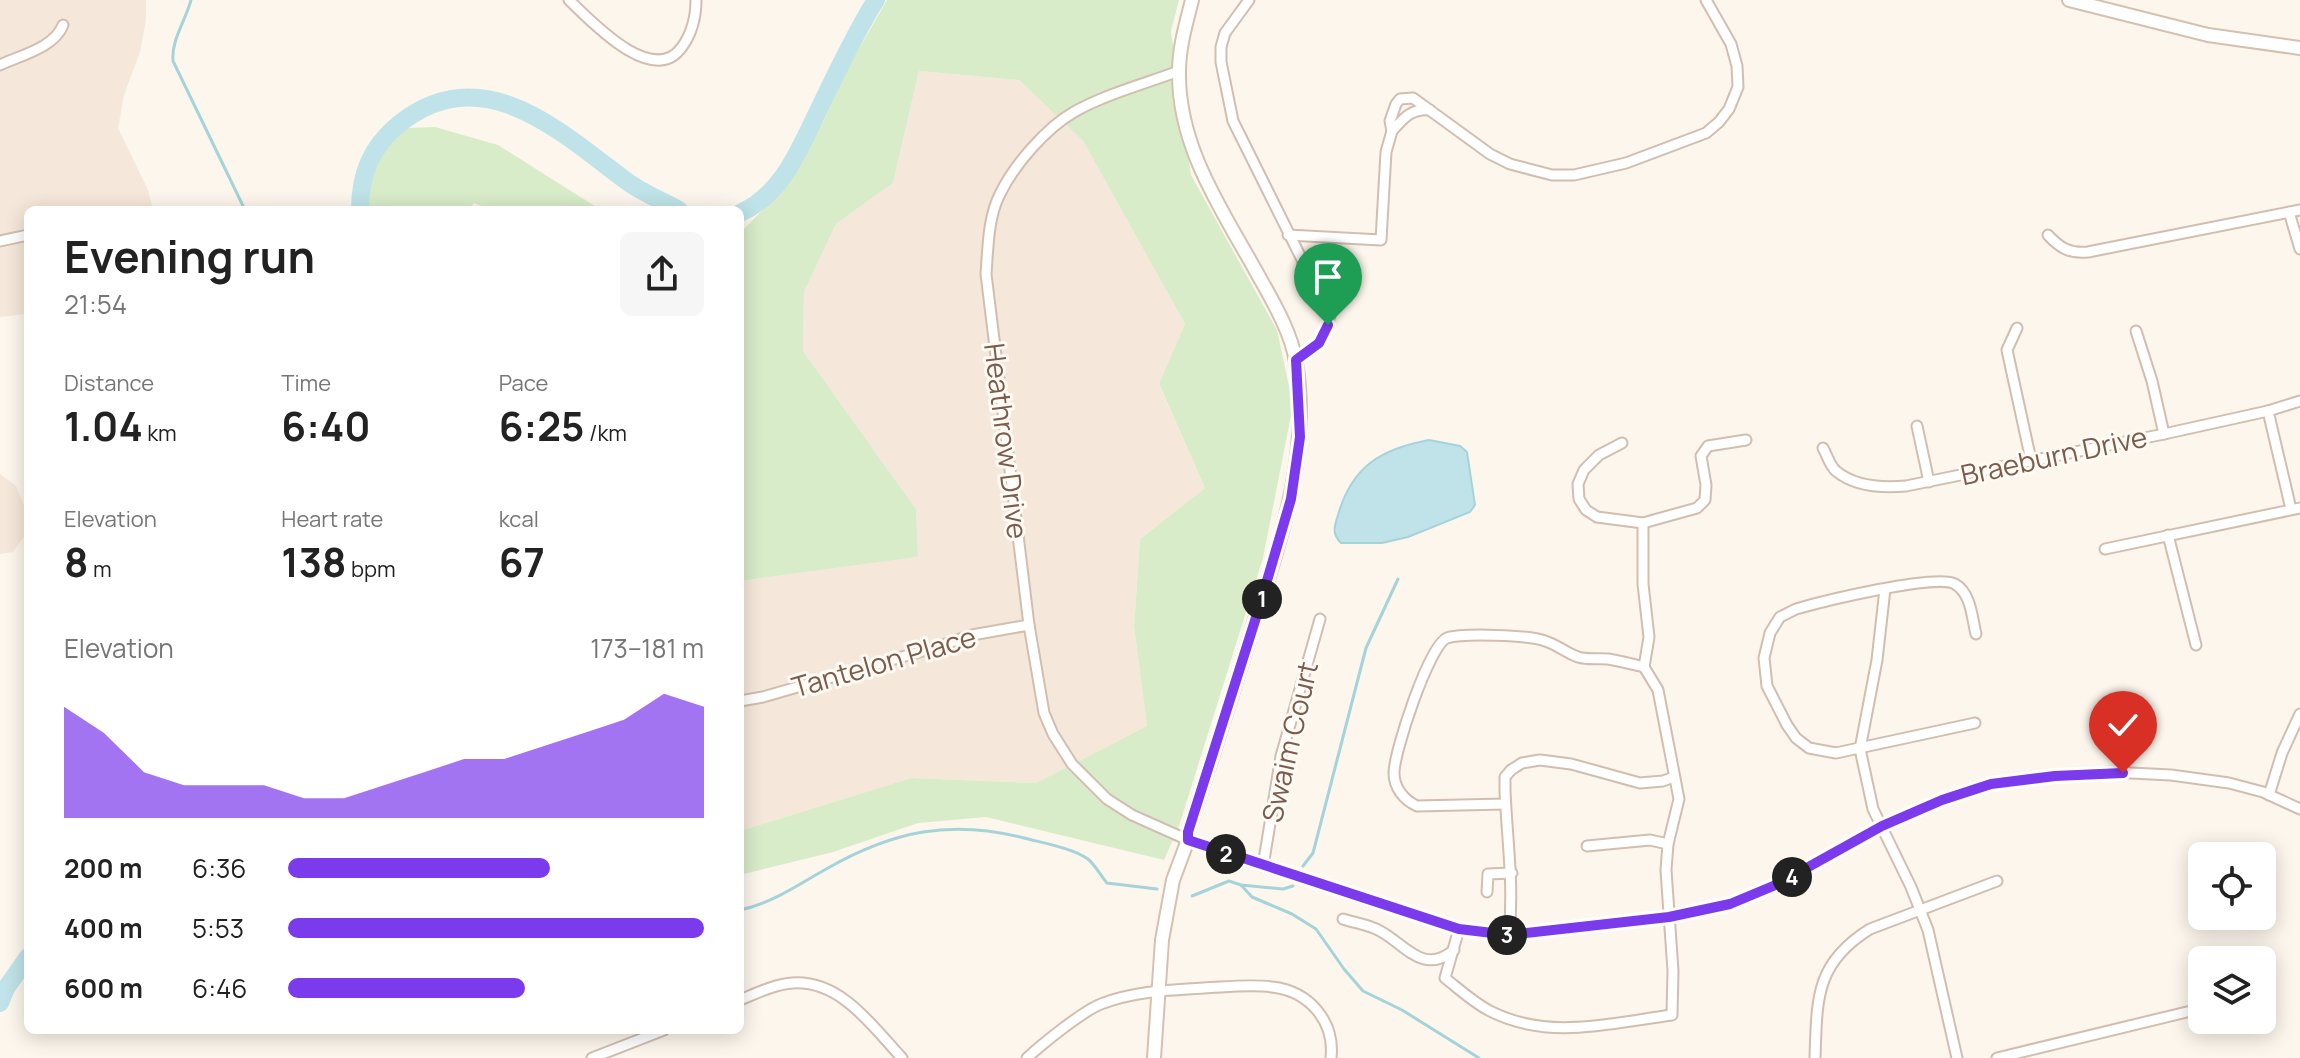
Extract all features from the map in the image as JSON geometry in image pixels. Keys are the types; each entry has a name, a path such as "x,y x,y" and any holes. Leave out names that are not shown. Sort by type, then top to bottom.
{"main road":[{"path":"1154,1058 1162,940 1173,880 1188,840 1291,499 1300,437 1296,360 1287,333 1194,155 1184,122 1179,71 1181,44 1192,0"},
{"path":"2069,0 2208,35 2300,48"}],"street":[{"path":"569,0 613,40 636,54 657,60 671,58 683,46 693,25 696,0"},
{"path":"1249,0 1225,33 1221,47 1221,62 1233,121 1330,316"},
{"path":"1288,235 1381,240 1386,152 1392,131 1390,121 1400,99 1413,98 1490,154 1510,164 1552,175 1574,175 1626,163 1706,133 1729,109 1738,87 1731,44 1706,0"},
{"path":"0,65 53,41 63,25"},
{"name":"Heathrow Drive","path":"1179,71 1073,113 1045,136 1018,164 998,196 990,233 986,274 1029,625 1044,713 1072,764 1107,799 1132,815 1226,854 1459,929 1509,935 1669,917 1730,904 1778,884 1882,826 1942,800 1991,784 2111,772 2171,775 2229,783 2269,795 2300,809"},
{"path":"1392,131 1410,114 1423,109 1433,111"},
{"path":"2048,235 2058,246 2078,253 2300,210"},
{"path":"2289,212 2300,249"},
{"path":"0,241 24,236"},
{"path":"1296,360 1325,335 1338,263"},
{"path":"2017,328 2007,350 2031,460"},
{"path":"2136,331 2164,434"},
{"name":"Braeburn Drive","path":"1823,448 1833,469 1854,481 1882,488 1906,486 2164,434 2300,401"},
{"path":"2105,549 2296,508 2268,411"},
{"path":"1917,426 1929,482"},
{"path":"1622,443 1599,455 1584,470 1578,484 1579,499 1586,510 1597,517 1643,523 1697,508 1705,500 1701,456 1708,446 1746,440"},
{"path":"1459,929 1445,978 1486,1009 1517,1023 1567,1029 1672,1015 1673,971 1666,870 1668,844 1679,799 1658,690 1644,667 1649,637 1643,584 1643,523"},
{"path":"2168,535 2196,645"},
{"path":"1975,723 1836,753 1809,748 1796,738 1782,718 1767,686 1764,658 1770,633 1780,617 1804,606 1885,589 1946,581 1956,584 1966,596 1976,634"},
{"path":"1885,589 1877,660 1860,749 1873,809 1928,930 1957,1058"},
{"name":"Swaim Court","path":"1263,866 1281,756 1320,619"},
{"name":"Tantelon Place","path":"744,700 972,635 1029,625"},
{"path":"1505,804 1417,806 1399,792 1394,770 1404,732 1429,660 1442,641 1477,636 1539,639 1576,656 1644,667"},
{"path":"2269,795 2282,753 2300,714"},
{"path":"1509,935 1512,873 1505,777 1511,770 1527,762 1558,761 1640,783 1674,777"},
{"path":"1587,846 1650,840 1668,844"},
{"path":"1487,892 1488,874 1512,873"},
{"path":"1815,1058 1819,990 1839,953 1870,929 1997,881"},
{"path":"1343,919 1380,930 1411,954 1427,960 1447,956 1454,950"},
{"path":"744,998 794,983 833,990 855,1008 902,1058"},
{"path":"1027,1058 1040,1045 1099,1004 1157,991 1248,986 1289,991 1314,1006 1327,1023 1333,1045 1331,1058"},
{"path":"1997,1058 2188,1012"},
{"path":"592,1058 654,1034"}],"shaded area":[{"path":"0,0 146,0 140,52 124,95 118,128 148,190 152,206 24,206 24,314 0,317"},
{"path":"919,71 1019,80 1083,141 1185,324 1159,385 1205,488 1140,539 1134,627 1147,726 1036,783 911,778 744,830 744,580 918,557 916,509 803,351 804,292 836,224 893,183"},
{"path":"0,474 16,486 24,505 24,537 13,552 0,554"}],"green space":[{"path":"887,0 1179,0 1171,31 1191,175 1277,330 1293,405 1263,558 1179,826 1164,860 986,817 918,823 833,852 744,874 744,830 911,778 1036,783 1147,726 1134,627 1140,539 1205,488 1159,384 1185,324 1083,141 1019,80 919,71 893,183 836,224 804,292 803,351 916,509 918,557 744,580 744,229 791,181 849,66"},
{"path":"435,127 498,145 595,206 482,206 474,203 471,206 369,206 369,179 381,149 407,128"}],"water":[{"path":"1429,440 1460,446 1467,452 1475,505 1470,512 1408,537 1382,543 1341,543 1335,533 1336,523 1344,498 1360,472 1383,455"}],"waterway":[{"path":"191,0 176,38 173,61 243,206"},
{"path":"744,211 768,194 790,167 876,0"},
{"path":"360,206 362,185 369,162 389,133 430,105 460,98 489,100 518,108 573,141 631,185 671,206"},
{"path":"1303,866 1313,853 1366,648 1398,579"},
{"path":"744,909 775,898 876,845 899,837 947,829 997,832 1057,846 1088,859 1107,883 1157,889"},
{"path":"1192,896 1229,881 1283,889 1293,886"},
{"path":"1241,885 1252,897 1292,914 1316,929 1363,991 1402,1010 1479,1058"},
{"path":"0,1003 6,988 24,963"}],"route":[{"path":"1328,325 1319,343 1296,360 1300,437 1291,499 1188,840 1459,929 1509,935 1669,917 1730,904 1778,884 1882,826 1942,800 1991,784 2055,776 2123,773"}]}
